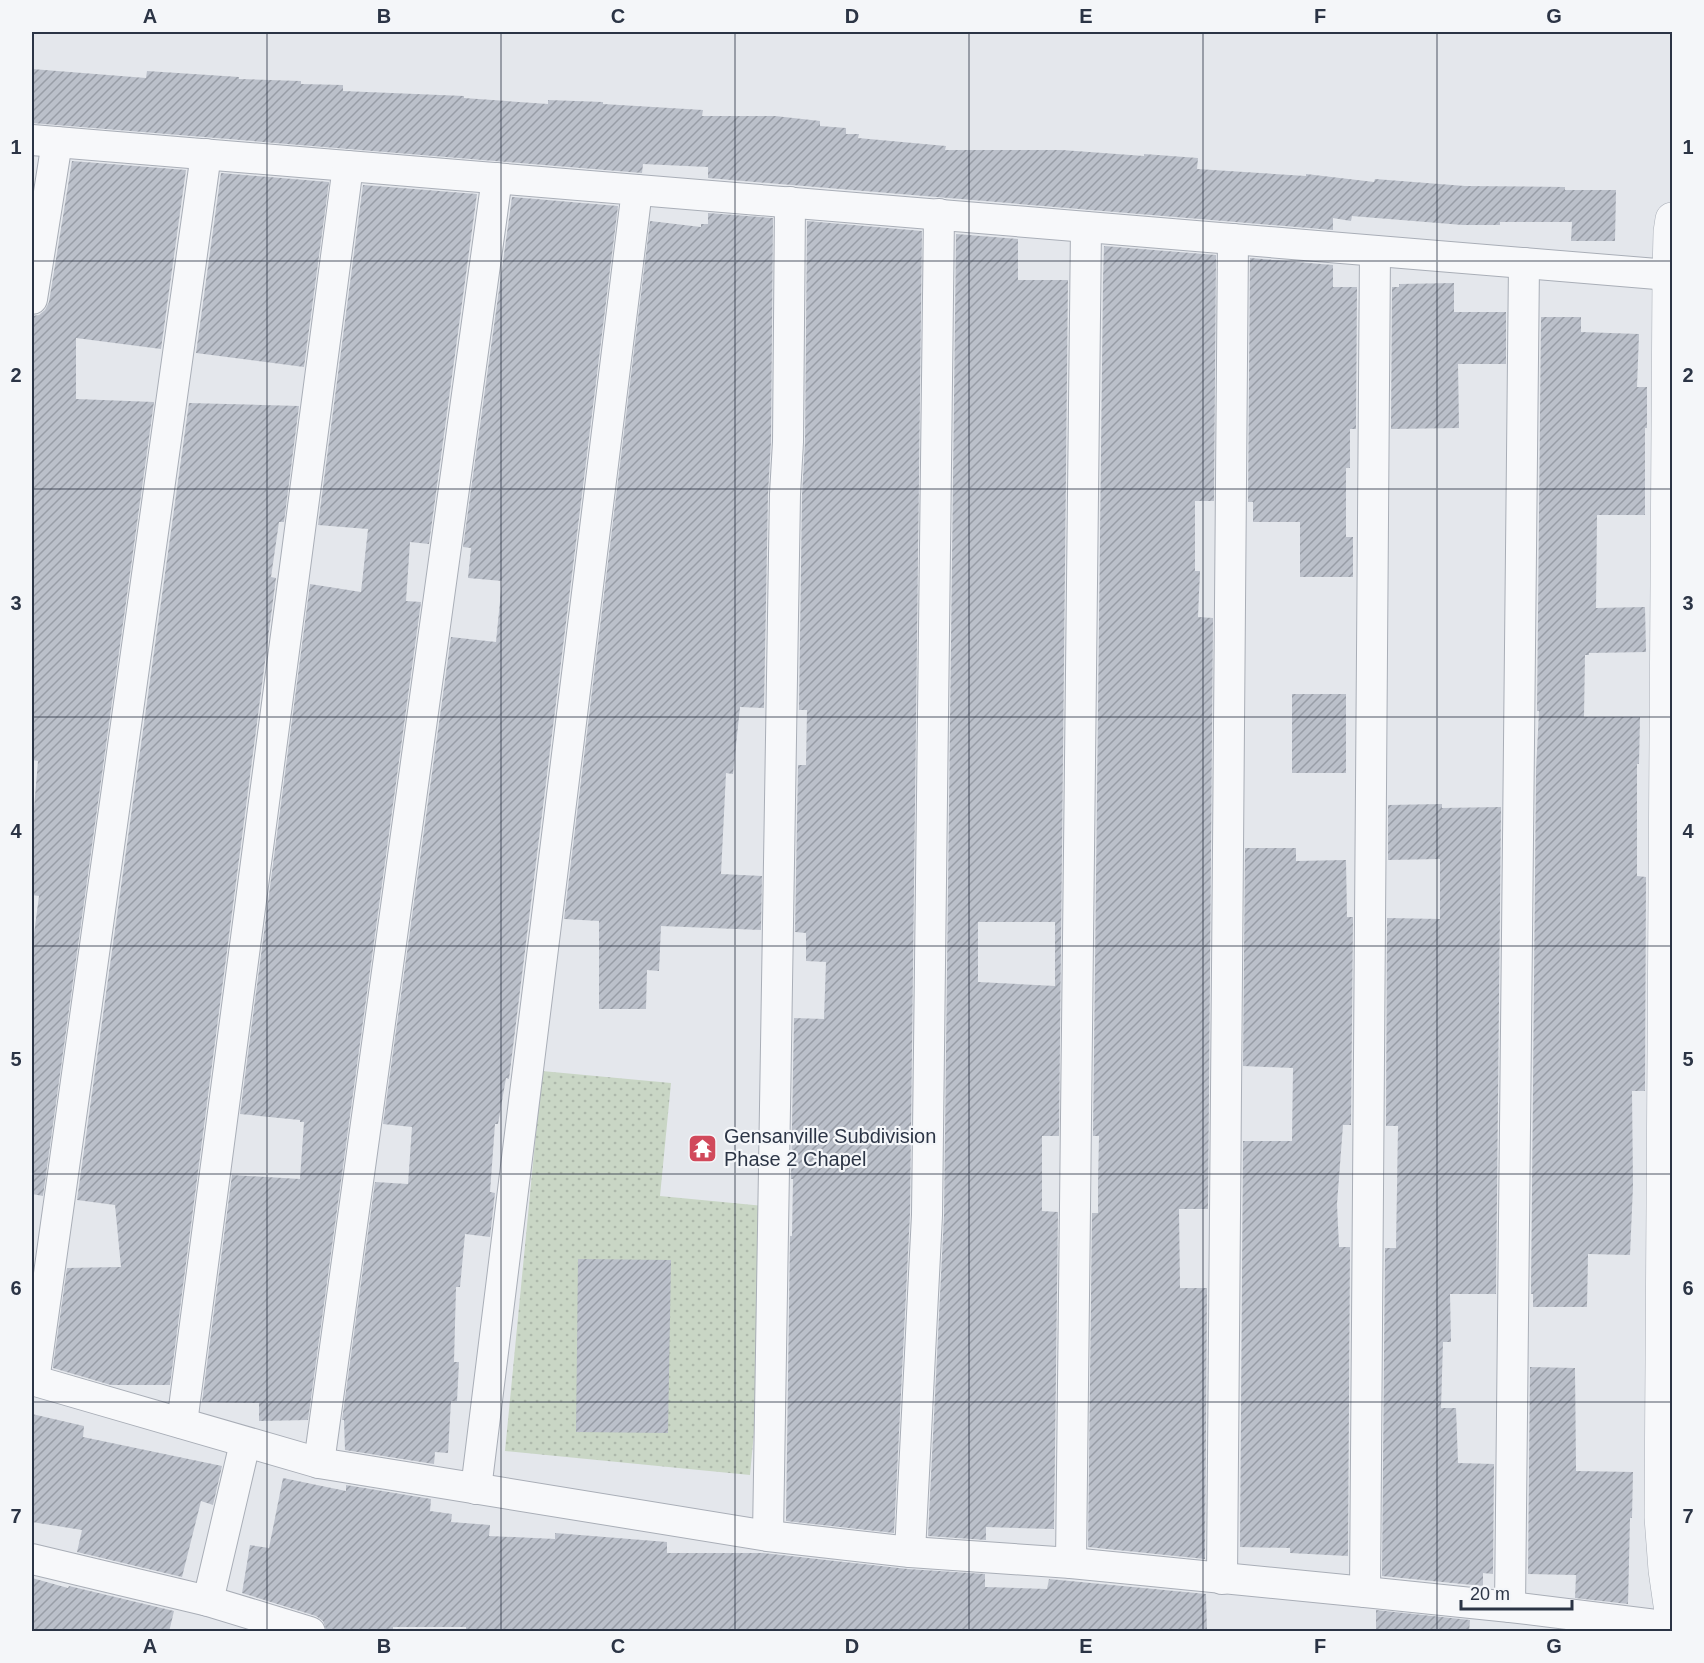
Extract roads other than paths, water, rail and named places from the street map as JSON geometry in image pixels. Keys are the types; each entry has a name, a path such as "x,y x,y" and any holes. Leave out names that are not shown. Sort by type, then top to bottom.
{"street":[{"path":"32,299 44,141 1670,275"},
{"path":"206,154 33,1381 319,1463 768,1536 910,1552 1071,1563 1365,1592 1672,1627"},
{"path":"182,1423 348,166"},
{"path":"319,1463 497,178"},
{"path":"476,1489 637,190"},
{"path":"768,1536 785,506 788,442 790,202"},
{"path":"910,1552 927,1215 939,214"},
{"path":"1672,219 1670,232 1661,1517 1672,1619"},
{"path":"1071,1563 1086,227"},
{"path":"1222,1579 1233,239"},
{"path":"1365,1592 1375,251"},
{"path":"1510,1607 1524,263"},
{"path":"208,1601 245,1443"},
{"path":"32,1559 208,1601 310,1632"}],"place":[{"name":"Gensanville Subdivision Phase 2 Chapel","path":"703,1148"}]}
